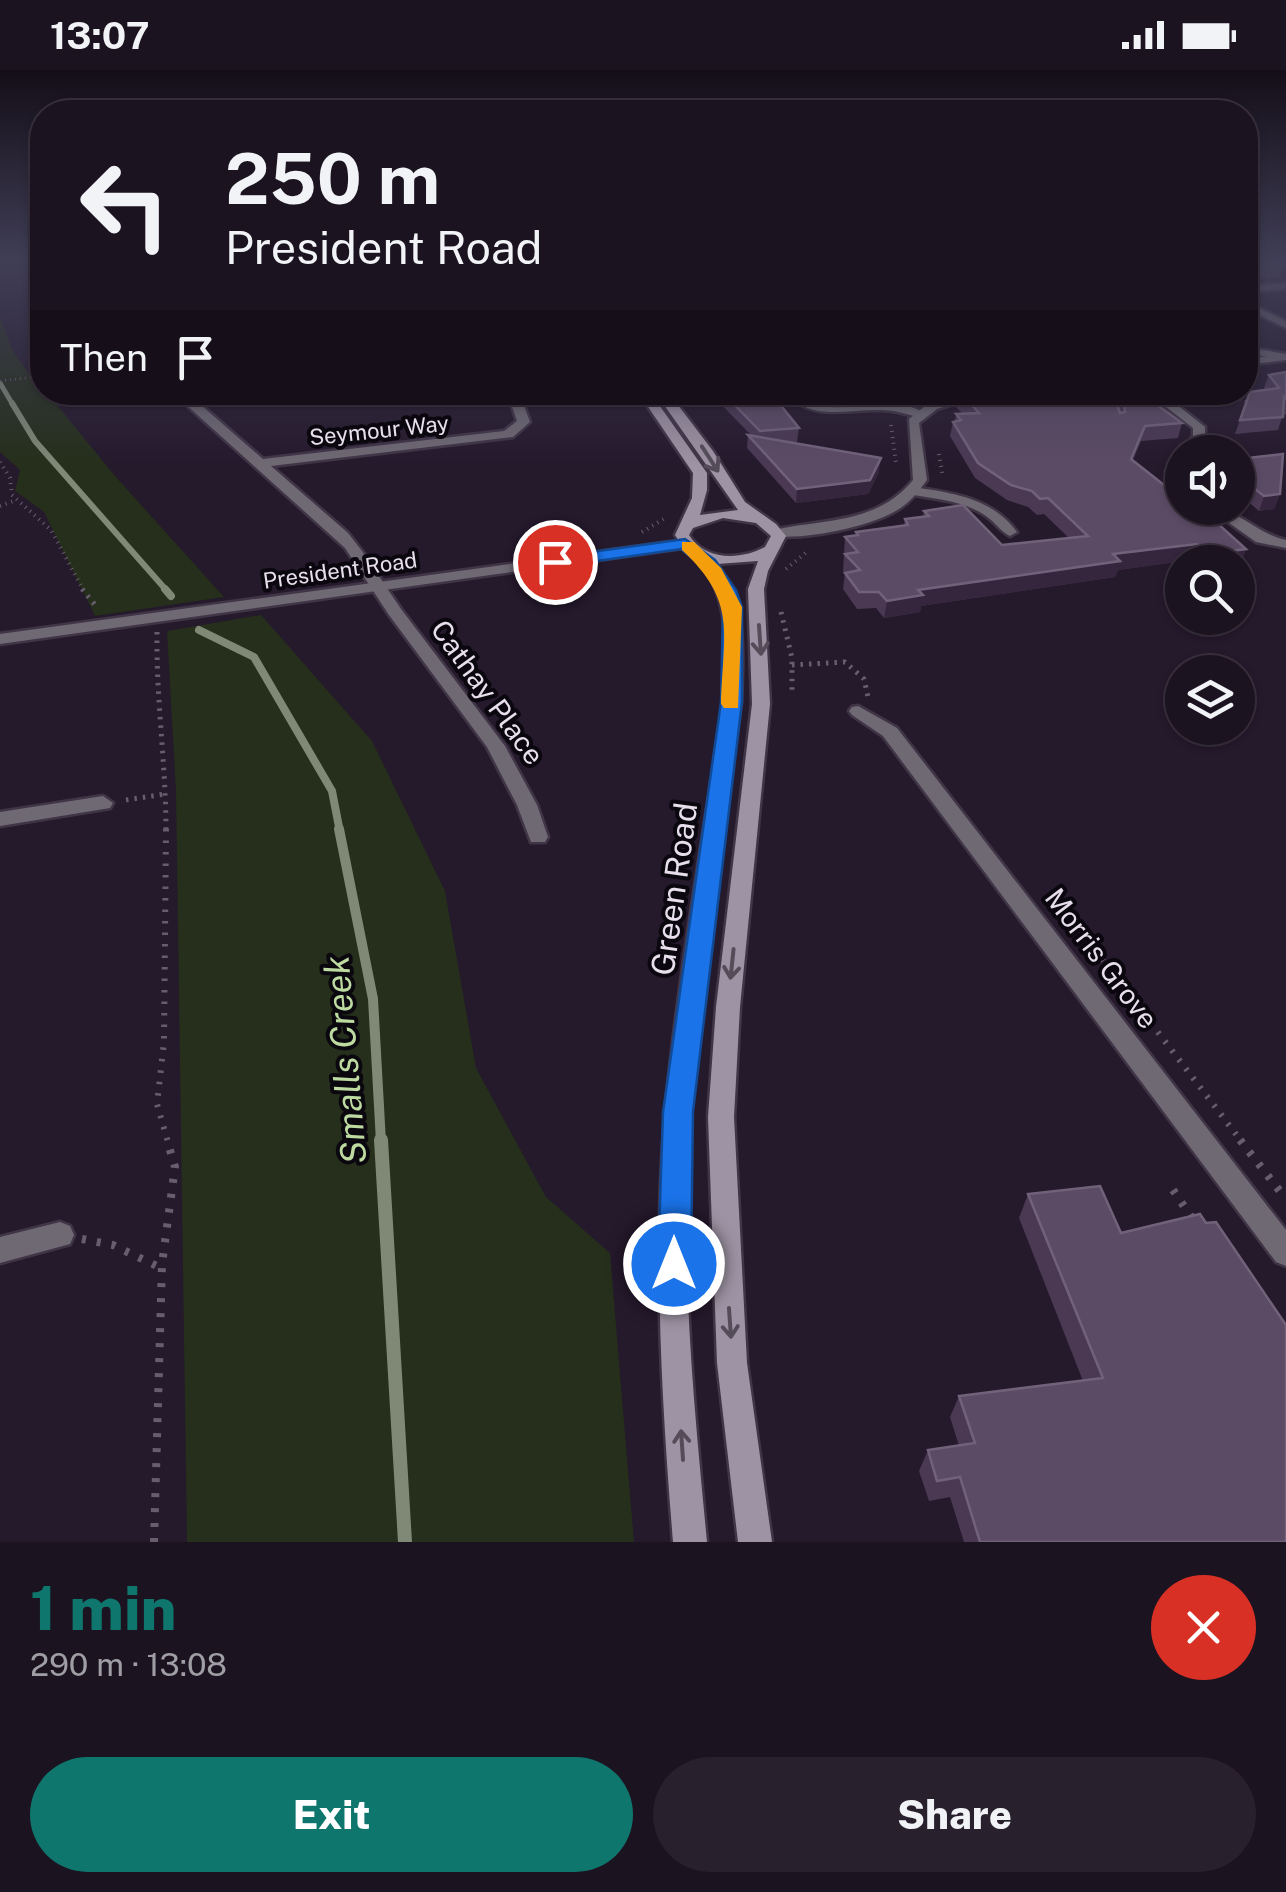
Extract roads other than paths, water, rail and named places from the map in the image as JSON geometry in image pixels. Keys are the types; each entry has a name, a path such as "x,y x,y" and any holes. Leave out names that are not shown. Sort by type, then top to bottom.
{"main road":[{"path":"653,405 700,473 703,488 698,506 682,535 692,549 738,560 756,558 776,540"},
{"path":"671,405 740,505 762,520 776,540"},
{"path":"687,525 714,515 762,520"},
{"path":"754,1542 732,1364 721,1117 728,1007 761,704 756,589 760,571 776,540"},
{"name":"Green Road","path":"690,1542 677,1370 674,1228 678,1112 729,720 734,652 732,607 727,590 692,549"}],"street":[{"path":"1258,352 1285,357"},
{"path":"1258,360 1285,357"},
{"name":"Cathay Place","path":"193,405 343,536 364,561 378,587 523,788 538,837"},
{"name":"Seymour Way","path":"262,463 508,434 524,422 518,405"},
{"path":"803,405 820,411 878,406 920,414"},
{"path":"776,540 881,514 902,504 920,480 913,422 938,405"},
{"path":"1170,405 1199,428 1199,435"},
{"path":"913,491 968,502 997,516 1010,532"},
{"path":"1240,525 1261,539 1286,544"},
{"name":"President Road","path":"0,639 692,549"},
{"name":"Morris Grove","path":"858,711 890,732 1286,1253"},
{"path":"0,819 103,803"},
{"path":"0,1250 60,1235"}],"waterway":[{"name":"Smalls Creek","path":"0,383 13,405"},
{"name":"Smalls Creek","path":"12,403 35,441 167,591"},
{"name":"Smalls Creek","path":"165,589 171,596"},
{"name":"Smalls Creek","path":"199,630 254,657 332,791 340,832"},
{"name":"Smalls Creek","path":"339,829 373,999 381,1142"},
{"name":"Smalls Creek","path":"381,1140 405,1542"}]}
